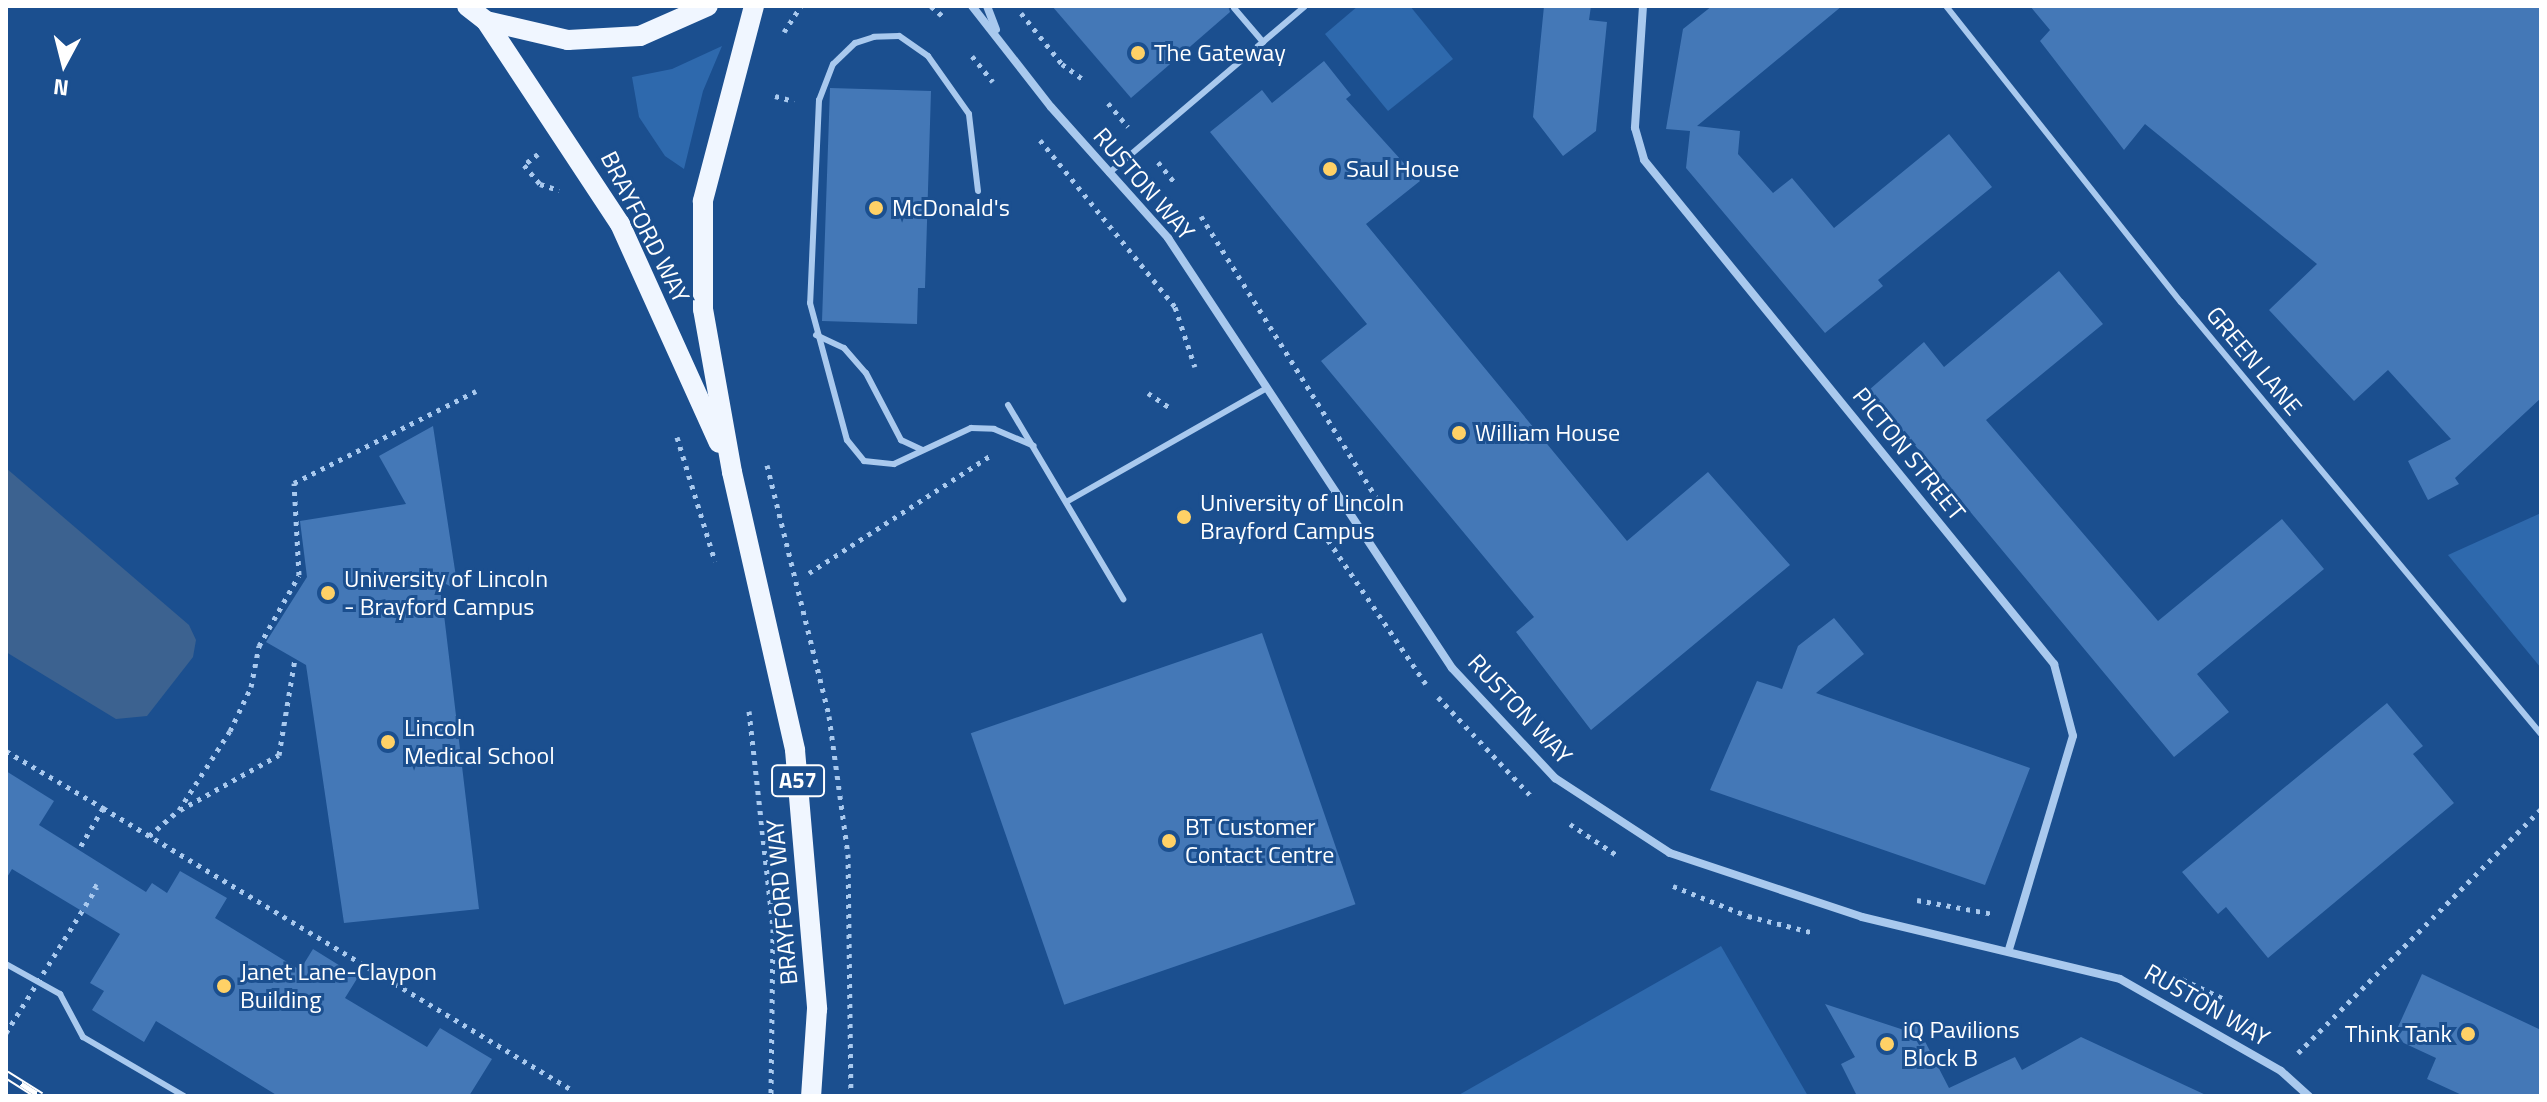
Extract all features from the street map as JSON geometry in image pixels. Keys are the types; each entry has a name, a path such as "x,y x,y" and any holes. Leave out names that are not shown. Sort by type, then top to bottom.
{"main road":[{"path":"467,6 486,21 568,40 640,36 708,6"},
{"name":"BRAYFORD WAY","path":"754,6 703,201 703,309 732,472 795,750 817,1009 811,1096"},
{"name":"BRAYFORD WAY","path":"486,21 620,224 732,472"}],"street":[{"name":"RUSTON WAY","path":"972,6 1109,173 1168,238 1452,668 1555,778 1670,853 1862,917 2120,979 2157,995 2281,1071 2309,1096"},
{"name":"RUSTON WAY","path":"987,6 1000,37"},
{"name":"PICTON STREET","path":"1643,6 1635,128 1644,160 2054,664 2073,736 2009,950"}],"lane":[{"path":"1109,173 1305,6"},
{"name":"GREEN LANE","path":"1946,6 2181,302 2541,734"},
{"path":"1234,8 1263,42"},
{"path":"978,191 969,114 928,56 899,36 855,43 833,64 819,100 810,303 816,335 847,440 864,461 894,464 971,428 994,429 1034,446"},
{"path":"816,335 844,348 866,373 901,440 922,450"},
{"path":"1068,501 1267,388"},
{"path":"1008,405 1068,501 1123,599"},
{"path":"6,964 60,994 83,1037 184,1096"}],"path":[{"path":"781,42 801,6"},
{"path":"931,6 952,27"},
{"path":"1016,6 1062,64 1083,79"},
{"path":"970,52 996,86"},
{"path":"1032,130 1175,307 1195,367"},
{"path":"524,165 567,203"},
{"path":"1201,216 1393,525"},
{"path":"179,810 230,731 251,687 259,646 299,575 294,483 476,391"},
{"path":"1148,393 1170,408"},
{"path":"673,426 717,567"},
{"path":"809,573 997,451"},
{"path":"764,454 829,716 848,854 851,1096"},
{"path":"149,836 179,810 279,755 295,658"},
{"path":"746,698 773,929 771,1096"},
{"path":"6,751 572,1090"},
{"path":"79,849 103,808"},
{"path":"2281,1071 2541,809"},
{"path":"6,1033 97,887 89,882"},
{"path":"1901,896 1959,903"},
{"path":"2168,972 2224,999"}],"shaded area":[{"path":"1358,6 1410,6 1453,59 1388,111 1325,34"},
{"path":"722,46 703,91 684,169 665,156 639,117 632,77 672,69"},
{"path":"6,468 189,625 196,640 193,657 147,716 116,719 6,652"},
{"path":"2541,513 2541,668 2448,555"},
{"path":"1721,946 1808,1096 1457,1096"}],"building":[{"name":"The Gateway","path":"1052,6 1228,6 1230,12 1131,98"},
{"path":"1544,6 1591,6 1589,20 1607,22 1596,131 1563,156 1533,117"},
{"path":"1712,6 1842,6 1697,126 1740,131 1738,154 1773,193 1792,178 1834,228 1949,134 1992,187 1878,280 1883,286 1825,333 1686,168 1690,131 1666,129 1683,29"},
{"path":"2030,6 2541,6 2541,398 2455,478 2459,484 2428,500 2408,461 2451,439 2388,370 2354,401 2269,310 2317,264 2145,124 2124,150 2040,41 2050,30"},
{"path":"1324,61 1351,95 1346,99 1420,181 1366,224 1627,541 1708,472 1790,565 1591,730 1516,632 1534,617 1321,361 1367,324 1210,132 1262,90 1272,103"},
{"name":"McDonald's","path":"830,88 931,91 925,288 918,288 917,324 822,321"},
{"path":"2059,271 2103,324 1986,420 2158,621 2282,519 2324,569 2197,674 2229,712 2174,757 1869,390 1924,342 1944,367"},
{"name":"Lincoln Medical School","path":"433,426 458,590 440,581 479,909 344,923 306,665 266,642 307,577 300,521 406,504 379,456"},
{"path":"1834,618 1864,654 1816,693 2030,768 1985,885 1710,790 1757,681 1782,689 1798,646"},
{"name":"BT Customer Contact Centre","path":"1262,633 1355,904 1064,1005 971,733"},
{"path":"2387,703 2423,746 2413,754 2454,803 2268,958 2226,907 2218,914 2182,872"},
{"name":"Janet Lane-Claypon Building","path":"6,771 54,801 39,825 146,892 152,883 167,893 180,871 227,898 215,918 300,970 313,949 358,977 345,998 427,1047 440,1028 492,1059 469,1096 278,1096 156,1021 144,1042 92,1010 104,991 90,983 120,934 12,869 6,879"},
{"name":"Think Tank","path":"2422,974 2541,1030 2541,1096 2464,1096 2427,1079 2436,1058 2393,1038"},
{"path":"1825,1004 1907,1031 1916,1024 1949,1088 2015,1057 2022,1070 2081,1037 2208,1096 1857,1096 1841,1064 1855,1057"}],"railway":[{"path":"6,1074 41,1096"}],"place":[{"name":"The Gateway","path":"1138,53"},
{"name":"Saul House","path":"1330,169"},
{"name":"McDonald's","path":"876,208"},
{"name":"William House","path":"1459,433"},
{"name":"University of Lincoln Brayford Campus","path":"1184,517"},
{"name":"University of Lincoln - Brayford Campus","path":"328,593"},
{"name":"Lincoln Medical School","path":"388,742"},
{"name":"BT Customer Contact Centre","path":"1169,841"},
{"name":"Janet Lane-Claypon Building","path":"224,986"},
{"name":"Think Tank","path":"2468,1034"},
{"name":"iQ Pavilions Block B","path":"1887,1044"}]}
